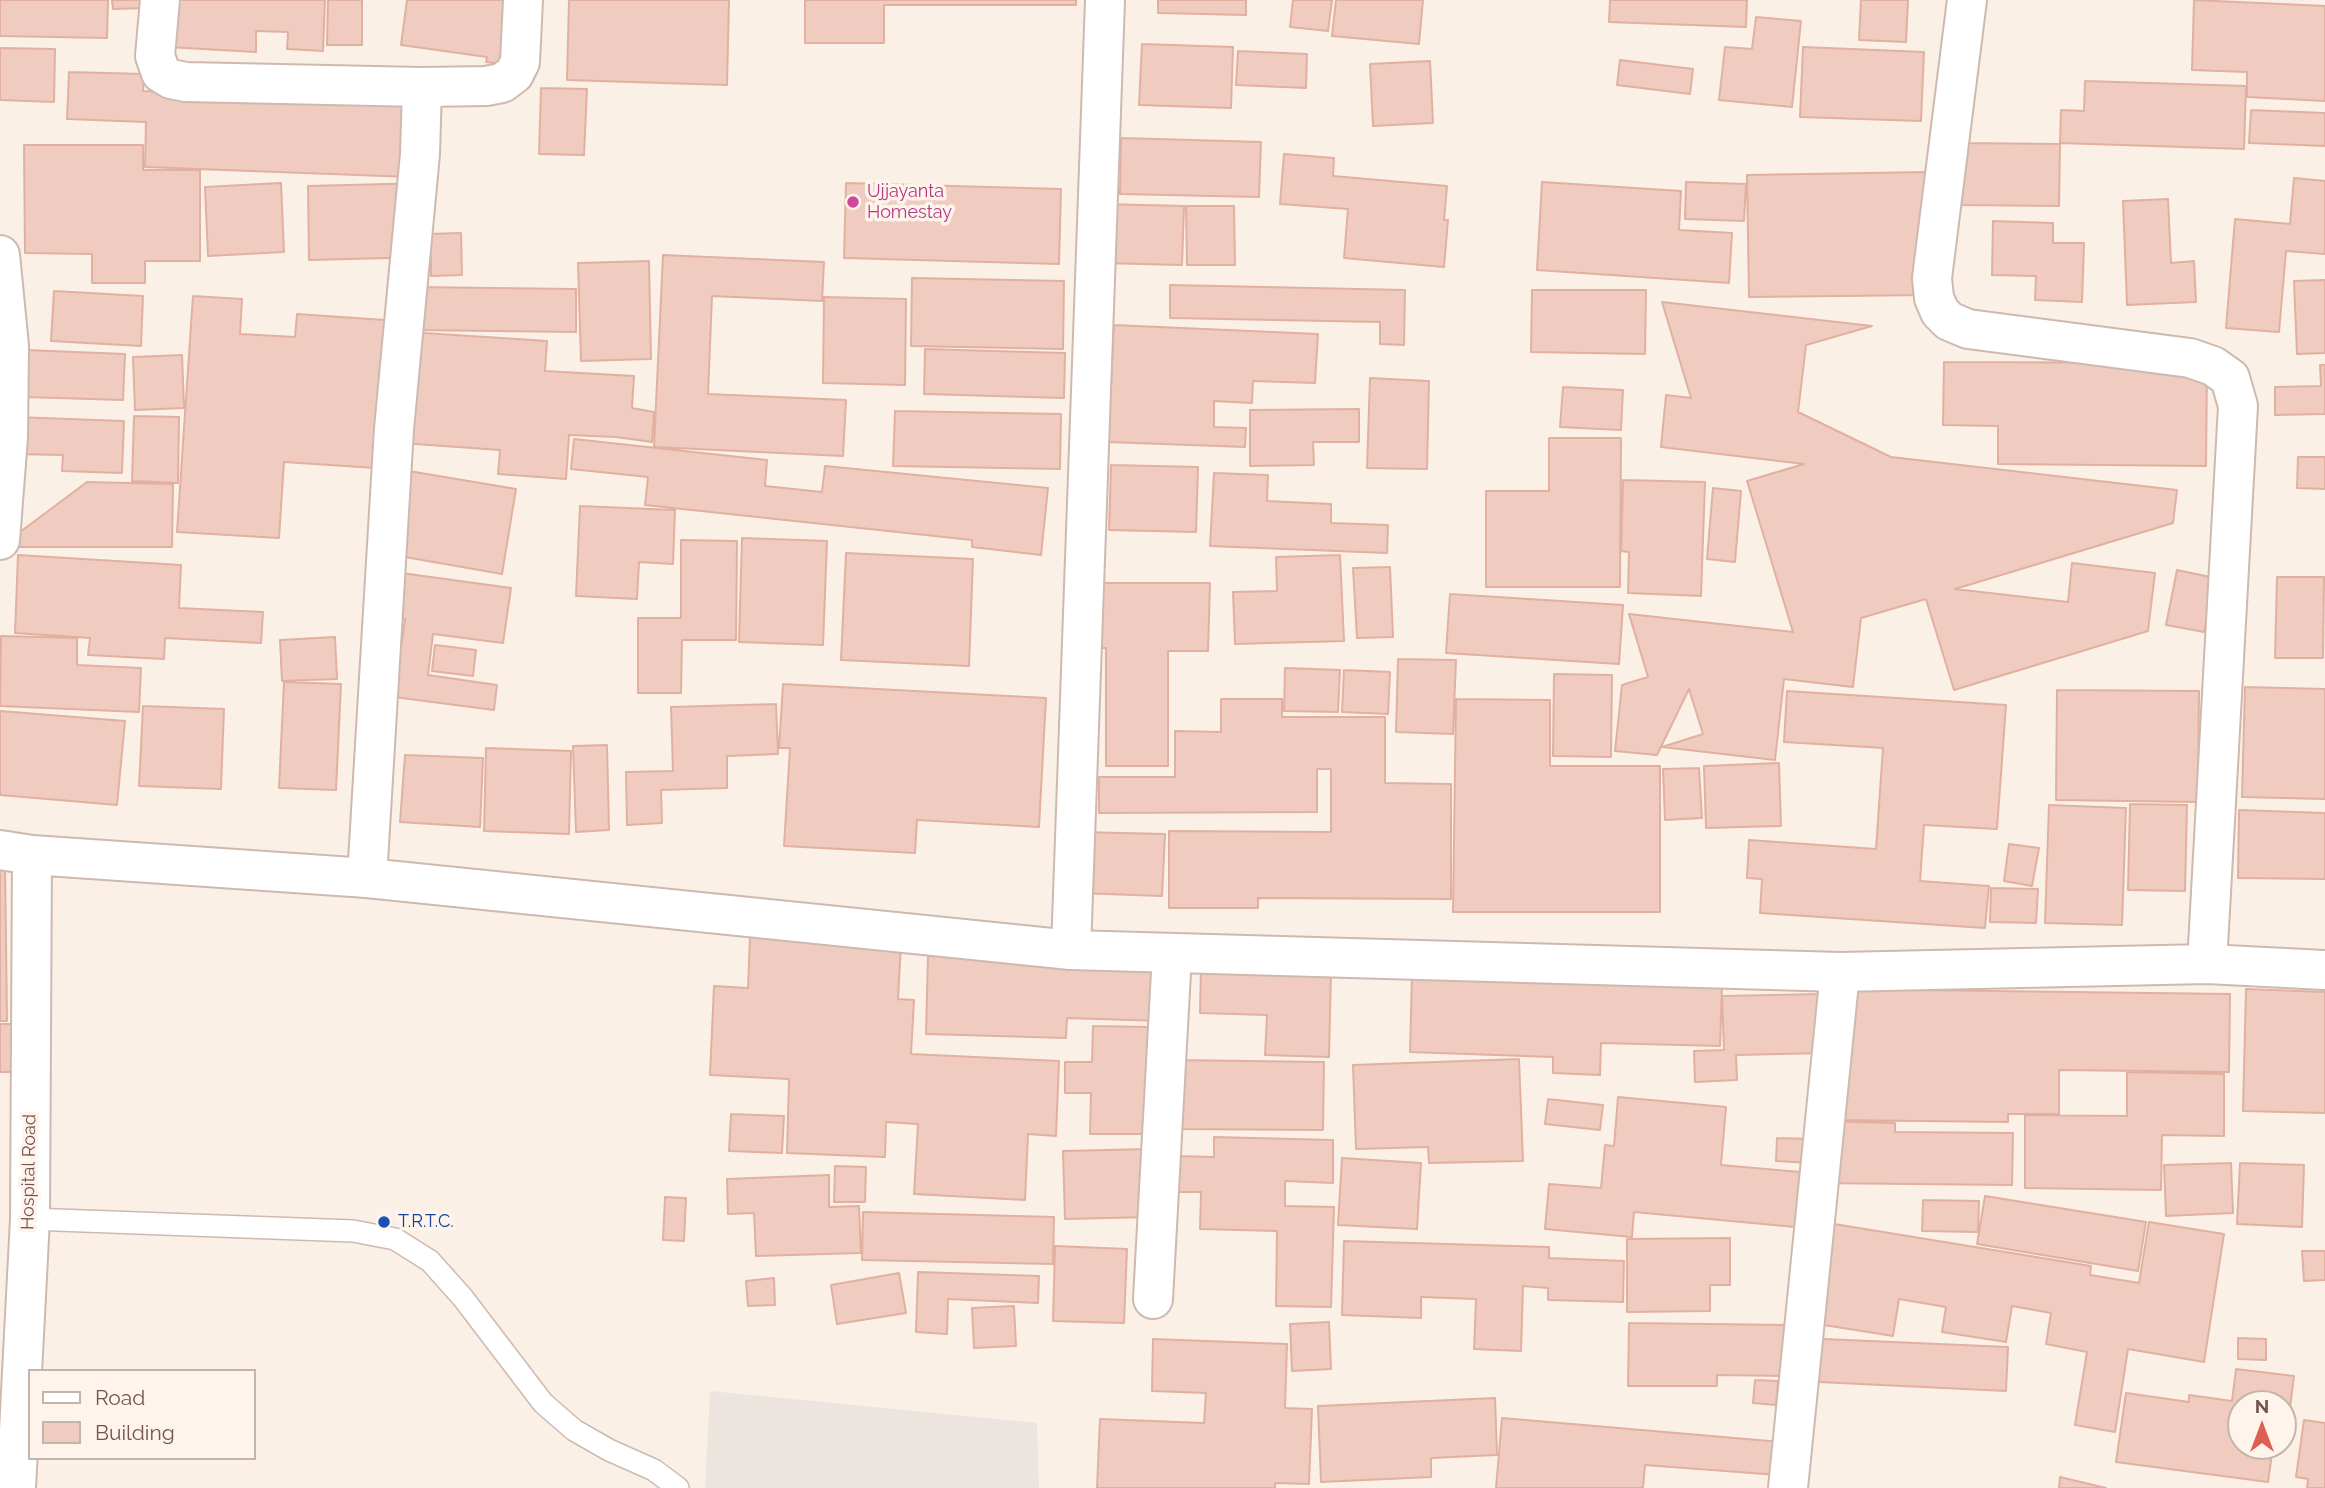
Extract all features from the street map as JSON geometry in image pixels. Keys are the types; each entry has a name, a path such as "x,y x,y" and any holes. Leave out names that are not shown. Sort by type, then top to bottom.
{"street":[{"path":"160,0 155,56 161,73 171,79 186,82 422,87 486,86 502,83 514,74 520,62 523,0"},
{"path":"1070,950 1105,0"},
{"path":"1958,1 1932,278 1934,298 1940,312 1949,321 1968,329 2190,358 2213,366 2230,378 2238,406 2207,964"},
{"path":"367,878 394,429 420,154 422,87"},
{"path":"0,255 9,346 8,437 0,540"},
{"path":"16,853 367,878 1070,950 1840,972 2207,964 2325,970"},
{"name":"Hospital Road","path":"16,853 30,1219 16,1488"},
{"path":"1153,1299 1172,954"},
{"path":"1788,1488 1840,972"}],"lane":[{"path":"30,1219 353,1231 395,1239 430,1261 463,1298 543,1404 574,1430 609,1450 654,1470 678,1488"}],"shaded area":[{"path":"710,1391 1037,1423 1039,1488 705,1488"}],"building":[{"path":"0,0 108,0 107,38 0,36"},
{"path":"112,0 146,0 146,8 113,9"},
{"path":"171,0 325,0 323,51 287,49 288,32 256,31 256,52 167,47"},
{"path":"328,0 362,0 362,45 327,45"},
{"path":"407,0 509,0 535,68 486,62 487,57 401,45"},
{"path":"569,0 729,0 727,85 567,80"},
{"path":"805,0 1076,0 1076,5 884,5 884,43 805,43"},
{"path":"1158,0 1246,0 1246,15 1158,13"},
{"path":"1293,0 1332,0 1328,31 1290,27"},
{"path":"1336,0 1423,0 1419,44 1332,36"},
{"path":"1610,0 1747,0 1746,27 1609,22"},
{"path":"1861,0 1908,0 1906,42 1859,40"},
{"path":"2194,0 2325,6 2325,101 2247,97 2247,72 2192,70"},
{"path":"1756,17 1801,21 1792,107 1719,100 1725,47 1752,49"},
{"path":"1142,44 1233,47 1231,108 1139,105"},
{"path":"1803,47 1924,52 1921,121 1800,117"},
{"path":"0,48 55,49 54,102 0,100"},
{"path":"1238,51 1307,54 1306,88 1236,85"},
{"path":"1620,60 1693,69 1690,94 1617,85"},
{"path":"1430,61 1433,123 1373,126 1370,64"},
{"path":"69,72 144,74 143,91 412,102 410,177 145,167 146,122 67,119"},
{"path":"2085,81 2246,86 2244,149 2060,143 2061,110 2084,111"},
{"path":"541,88 587,89 584,155 539,154"},
{"path":"2251,110 2325,113 2325,146 2249,143"},
{"path":"1121,138 1261,142 1259,197 1120,194"},
{"path":"1960,143 2060,144 2059,206 1959,205"},
{"path":"24,145 143,145 143,170 200,170 200,261 145,261 145,283 92,283 92,254 25,253"},
{"path":"1284,154 1334,158 1333,176 1447,186 1444,220 1448,220 1444,267 1344,258 1348,209 1280,204"},
{"path":"1928,172 1930,295 1749,297 1747,175"},
{"path":"2294,178 2325,181 2325,254 2286,251 2279,332 2226,328 2235,219 2290,224"},
{"path":"1542,182 1681,191 1679,230 1732,233 1729,283 1537,270"},
{"path":"1686,182 1746,184 1744,221 1685,219"},
{"path":"281,183 284,252 208,256 205,187"},
{"path":"428,183 429,234 461,233 462,275 431,276 431,257 309,260 308,186"},
{"path":"846,183 1061,189 1059,264 844,258"},
{"path":"2168,199 2171,263 2194,261 2196,302 2127,305 2123,201"},
{"path":"1103,204 1184,206 1182,265 1102,263"},
{"path":"1186,206 1234,206 1235,265 1187,265"},
{"path":"1993,221 2053,223 2053,243 2084,243 2082,302 2035,300 2036,276 1992,275"},
{"path":"663,255 824,262 822,301 712,296 708,394 846,400 843,456 654,447"},
{"path":"649,261 651,359 581,361 578,263"},
{"path":"912,278 1064,281 1063,349 911,346"},
{"path":"2325,280 2325,353 2297,354 2294,281"},
{"path":"1170,285 1405,290 1404,345 1380,344 1380,322 1170,318"},
{"path":"412,287 576,289 576,332 412,330"},
{"path":"1532,290 1646,290 1645,354 1531,352"},
{"path":"54,291 143,296 141,346 51,341"},
{"path":"193,296 242,299 240,334 295,337 297,314 399,321 390,469 284,462 279,538 177,532"},
{"path":"824,297 906,299 905,385 823,383"},
{"path":"1662,302 1872,326 1806,345 1798,412 1891,457 2177,490 2173,523 1955,589 2068,602 2072,563 2155,573 2148,631 1954,690 1926,599 1861,618 1853,687 1784,679 1775,760 1662,747 1703,734 1689,689 1657,755 1615,751 1622,685 1648,677 1629,614 1793,632 1747,481 1804,464 1661,447 1666,395 1691,398"},
{"path":"1114,325 1318,334 1315,383 1253,381 1252,403 1214,401 1214,427 1246,428 1245,447 1108,442"},
{"path":"409,332 547,341 545,371 634,376 632,408 654,412 652,442 569,435 566,479 498,474 500,450 401,443"},
{"path":"925,349 1065,353 1064,398 924,394"},
{"path":"25,350 125,354 123,400 24,397"},
{"path":"182,355 184,408 135,410 133,357"},
{"path":"1944,362 2207,363 2206,466 1998,464 1998,426 1943,425"},
{"path":"2320,365 2325,365 2325,414 2275,415 2275,387 2321,386"},
{"path":"1370,378 1429,381 1427,469 1367,468"},
{"path":"1563,387 1623,390 1621,430 1560,427"},
{"path":"1359,409 1359,442 1313,442 1314,465 1250,466 1250,410"},
{"path":"895,411 1061,414 1060,469 893,466"},
{"path":"134,416 179,417 178,483 132,481"},
{"path":"15,417 124,421 122,473 62,471 63,455 14,454"},
{"path":"1549,438 1621,438 1620,587 1486,587 1486,491 1549,491"},
{"path":"574,439 767,460 765,486 822,492 825,466 1048,488 1041,555 972,547 972,540 645,505 648,477 571,469"},
{"path":"2298,457 2325,457 2325,489 2297,488"},
{"path":"1111,465 1198,467 1196,532 1109,530"},
{"path":"397,469 516,489 502,574 382,553"},
{"path":"1214,473 1268,475 1267,501 1331,504 1331,523 1388,525 1387,553 1210,546"},
{"path":"1623,480 1705,482 1701,596 1628,593 1629,552 1621,551"},
{"path":"87,482 173,484 172,547 0,547"},
{"path":"1713,488 1741,491 1735,562 1707,559"},
{"path":"580,506 675,510 673,564 639,562 637,599 576,596"},
{"path":"742,538 827,541 823,645 739,642"},
{"path":"681,540 737,541 736,640 682,640 681,693 638,693 638,618 681,618"},
{"path":"846,553 973,559 969,666 841,660"},
{"path":"18,555 181,565 179,608 263,612 261,643 165,638 164,659 88,655 90,638 15,633"},
{"path":"1340,555 1344,641 1235,644 1233,592 1277,591 1276,557"},
{"path":"1390,567 1393,637 1357,638 1353,568"},
{"path":"2177,570 2215,578 2204,632 2166,625"},
{"path":"394,572 511,588 503,643 433,634 428,675 497,685 494,710 394,697 405,619 388,617"},
{"path":"2277,577 2324,577 2323,658 2275,658"},
{"path":"1073,583 1210,583 1208,651 1168,651 1168,766 1106,766 1106,648 1073,648"},
{"path":"1450,594 1623,605 1619,664 1446,653"},
{"path":"1,636 77,638 77,665 141,668 139,712 0,706"},
{"path":"335,637 337,679 282,681 280,640"},
{"path":"435,645 476,650 473,676 432,671"},
{"path":"1398,659 1456,660 1453,734 1396,732"},
{"path":"1285,668 1340,670 1338,712 1284,711"},
{"path":"1344,670 1390,672 1388,714 1342,712"},
{"path":"1554,674 1612,675 1611,757 1553,756"},
{"path":"284,682 341,684 336,790 279,788"},
{"path":"783,684 1046,698 1039,827 917,820 915,853 784,846 790,748 779,748"},
{"path":"2245,687 2325,689 2325,799 2242,797"},
{"path":"2057,690 2199,691 2198,802 2056,800"},
{"path":"1787,691 2006,705 1997,829 1924,825 1920,881 1989,886 1985,928 1760,913 1762,879 1747,878 1749,840 1876,849 1883,748 1784,742"},
{"path":"1221,699 1282,699 1282,717 1385,717 1385,783 1451,784 1451,899 1258,898 1258,908 1169,908 1169,831 1331,832 1331,769 1317,769 1317,812 1099,813 1099,777 1175,777 1175,731 1221,732"},
{"path":"1456,699 1550,700 1550,766 1660,766 1660,912 1453,912"},
{"path":"776,704 778,754 727,756 727,788 661,790 662,823 627,825 626,772 673,771 671,707"},
{"path":"143,706 224,709 221,789 139,786"},
{"path":"0,711 125,721 117,805 0,795"},
{"path":"607,745 609,830 576,832 573,746"},
{"path":"486,748 571,751 569,834 484,831"},
{"path":"405,755 483,758 480,827 400,822"},
{"path":"1779,763 1781,826 1706,828 1704,766"},
{"path":"1699,768 1702,818 1665,820 1663,769"},
{"path":"2130,804 2187,805 2185,891 2128,890"},
{"path":"2049,805 2126,808 2122,925 2045,923"},
{"path":"2239,810 2325,813 2325,879 2238,878"},
{"path":"1079,832 1165,834 1162,896 1077,893"},
{"path":"2009,844 2039,848 2032,886 2004,881"},
{"path":"0,864 5,864 7,1021 0,1021"},
{"path":"1991,888 2038,889 2036,923 1990,922"},
{"path":"750,937 901,944 898,999 914,1000 911,1054 1059,1061 1056,1136 1028,1134 1025,1200 914,1194 918,1124 886,1122 885,1157 787,1153 789,1079 710,1075 714,986 748,988"},
{"path":"928,956 1163,961 1161,1021 1067,1018 1066,1038 926,1034"},
{"path":"1201,968 1331,971 1329,1057 1265,1055 1267,1015 1200,1013"},
{"path":"1412,974 1722,984 1720,1046 1601,1043 1600,1075 1553,1073 1553,1057 1410,1052"},
{"path":"1834,989 2230,994 2229,1072 2059,1070 2059,1114 2008,1114 2008,1122 1832,1120"},
{"path":"2246,989 2325,992 2325,1113 2243,1111"},
{"path":"1822,994 1824,1053 1736,1055 1737,1080 1695,1082 1694,1051 1724,1050 1722,996"},
{"path":"0,1024 13,1024 11,1072 0,1072"},
{"path":"1093,1026 1150,1027 1148,1134 1090,1134 1091,1093 1065,1093 1065,1062 1092,1062"},
{"path":"1519,1059 1523,1161 1429,1163 1428,1147 1356,1149 1353,1065"},
{"path":"1174,1060 1324,1062 1323,1130 1174,1129"},
{"path":"2127,1072 2224,1074 2224,1136 2162,1135 2161,1190 2025,1188 2025,1115 2127,1116"},
{"path":"1618,1097 1726,1107 1721,1165 1811,1173 1806,1228 1634,1212 1632,1237 1545,1229 1549,1184 1601,1188 1605,1145 1614,1146"},
{"path":"1548,1099 1603,1105 1600,1130 1545,1124"},
{"path":"731,1114 784,1116 782,1153 729,1151"},
{"path":"1813,1121 1895,1123 1895,1132 2013,1133 2012,1185 1813,1183"},
{"path":"1214,1137 1333,1140 1333,1183 1285,1181 1285,1206 1334,1207 1331,1307 1276,1306 1277,1231 1200,1229 1201,1192 1176,1192 1177,1156 1214,1157"},
{"path":"1777,1138 1811,1139 1810,1163 1776,1161"},
{"path":"1148,1149 1150,1217 1065,1219 1063,1151"},
{"path":"1342,1158 1421,1163 1417,1229 1338,1225"},
{"path":"2231,1163 2233,1213 2166,1216 2164,1165"},
{"path":"2240,1163 2304,1165 2302,1227 2237,1224"},
{"path":"835,1166 866,1167 865,1202 834,1202"},
{"path":"829,1175 829,1207 859,1206 861,1253 756,1256 754,1213 728,1214 727,1179"},
{"path":"1985,1196 2146,1222 2138,1271 1977,1244"},
{"path":"665,1197 686,1198 684,1241 663,1240"},
{"path":"1923,1200 1979,1201 1978,1232 1922,1231"},
{"path":"863,1212 1054,1217 1053,1264 862,1260"},
{"path":"1822,1222 2091,1266 2090,1275 2139,1283 2149,1222 2224,1234 2204,1362 2128,1349 2115,1432 2075,1425 2087,1352 2046,1344 2051,1313 2012,1306 2006,1342 1942,1332 1946,1307 1899,1299 1893,1336 1805,1322"},
{"path":"1730,1238 1730,1285 1710,1285 1710,1311 1627,1312 1627,1239"},
{"path":"1344,1241 1549,1247 1549,1258 1624,1261 1623,1302 1548,1300 1548,1288 1523,1286 1521,1351 1474,1349 1476,1299 1421,1297 1421,1318 1342,1315"},
{"path":"1055,1246 1127,1249 1124,1323 1053,1321"},
{"path":"2302,1251 2325,1251 2325,1280 2304,1281"},
{"path":"918,1272 1039,1276 1038,1303 948,1299 947,1334 916,1332"},
{"path":"899,1273 906,1313 837,1324 831,1285"},
{"path":"774,1278 775,1305 748,1306 746,1281"},
{"path":"1014,1306 1016,1346 974,1348 972,1308"},
{"path":"1329,1322 1331,1369 1292,1371 1290,1324"},
{"path":"1629,1323 1788,1325 1787,1376 1717,1375 1717,1386 1628,1386"},
{"path":"1800,1338 2008,1347 2006,1391 1798,1381"},
{"path":"2238,1338 2266,1339 2266,1360 2238,1359"},
{"path":"1153,1339 1287,1344 1285,1408 1312,1409 1309,1484 1275,1483 1275,1488 1097,1488 1100,1419 1204,1423 1206,1393 1152,1391"},
{"path":"2236,1369 2294,1376 2292,1390 2233,1390"},
{"path":"1755,1380 1778,1381 1776,1405 1753,1403"},
{"path":"2126,1393 2189,1402 2189,1395 2227,1400 2227,1460 2271,1460 2268,1482 2116,1462"},
{"path":"1495,1398 1497,1455 1431,1458 1431,1477 1321,1482 1318,1406"},
{"path":"1502,1418 1781,1442 1778,1475 1645,1465 1643,1488 1496,1488"},
{"path":"2304,1420 2325,1423 2325,1488 2307,1488 2308,1479 2296,1477"},
{"path":"2060,1477 2106,1488 2059,1488"}],"place":[{"name":"Ujjayanta Homestay","path":"853,202"},
{"name":"T.R.T.C.","path":"384,1222"}]}
